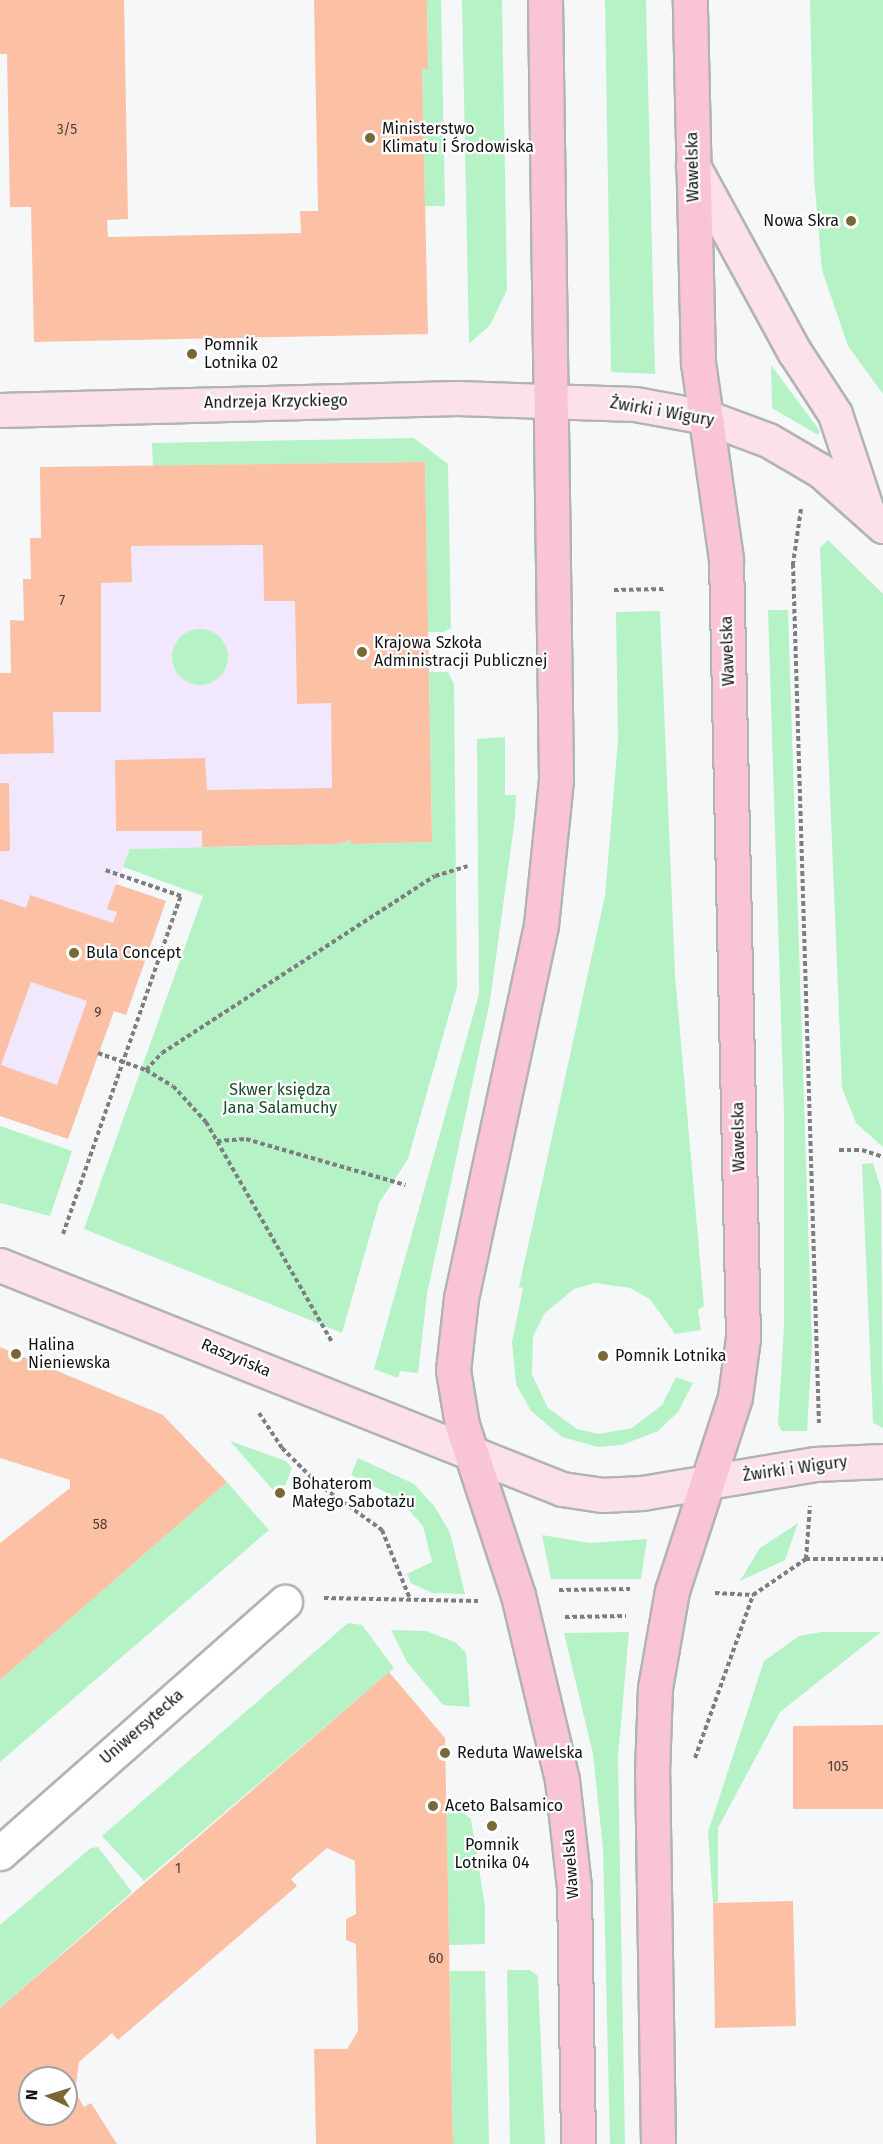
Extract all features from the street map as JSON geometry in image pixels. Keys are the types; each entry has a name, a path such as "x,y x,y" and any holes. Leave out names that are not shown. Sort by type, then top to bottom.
{"main road":[{"path":"545,0 552,399"},
{"name":"Wawelska","path":"690,0 696,320 706,417 726,560 743,1304 735,1397 708,1483"},
{"path":"693,166 794,351 835,414 875,517"},
{"name":"Andrzeja Krzyckiego","path":"0,410 552,399"},
{"name":"Żwirki i Wigury","path":"552,399 635,404 706,417 796,454 875,517"},
{"name":"Wawelska","path":"552,399 558,682 552,832 533,968 483,1197 454,1346 456,1396 470,1455 520,1604 562,1780 574,1887 578,2144"},
{"name":"Raszyńska","path":"0,1265 231,1356 470,1455 582,1493 622,1495 708,1483"},
{"name":"Żwirki i Wigury","path":"708,1483 815,1464 883,1461"},
{"path":"658,2144 652,1773 655,1688 672,1591 708,1483"}],"street":[{"name":"Uniwersytecka","path":"0,1852 285,1602"}],"path":[{"path":"801,510 793,564 818,1432"},
{"path":"614,590 665,589"},
{"path":"147,1070 162,1053 435,876 467,866"},
{"path":"63,1234 182,896 105,870"},
{"path":"98,1053 147,1070 173,1086 217,1141 332,1342"},
{"path":"217,1141 246,1139 405,1185"},
{"path":"840,1150 873,1151 883,1157"},
{"path":"231,1356 277,1440 318,1484 382,1530 410,1599"},
{"path":"806,1559 809,1514"},
{"path":"692,1763 753,1595 806,1559 883,1558"},
{"path":"552,1590 639,1589"},
{"path":"730,1594 753,1595"},
{"path":"285,1602 344,1597 472,1601"},
{"path":"559,1617 633,1616"}],"shaded area":[{"path":"425,462 432,842 130,849 116,884 166,901 126,1015 113,1011 68,1139 0,1116 0,712 11,673 10,620 24,620 31,579 30,538 41,537 40,467"}],"green space":[{"path":"427,0 441,0 445,206 425,206 422,69 428,69"},
{"path":"462,0 502,0 507,290 490,325 469,344"},
{"path":"605,0 646,0 655,374 611,372"},
{"name":"Nowa Skra","path":"810,0 883,0 883,394 848,346 822,270 814,178"},
{"path":"771,365 820,431 818,435 772,408"},
{"path":"414,438 448,464 451,628 443,632 428,632 425,462 153,466 152,443"},
{"path":"828,540 883,594 883,1147 856,1123 842,1088 820,548"},
{"path":"768,610 788,610 812,1346 807,1431 782,1431 778,1424 784,1327 784,1113"},
{"path":"660,611 675,975 704,1306 698,1310 701,1330 675,1334 650,1299 630,1288 595,1283 574,1289 545,1313 533,1336 532,1375 548,1408 577,1429 599,1434 632,1428 662,1405 676,1377 693,1383 678,1412 658,1431 622,1445 598,1447 562,1437 531,1411 516,1384 512,1342 523,1288 519,1287 605,896 618,740 616,612"},
{"path":"195,629 205,629 220,637 226,646 228,657 226,668 220,677 205,685 195,685 184,680 177,673 172,662 172,652 177,641 184,634"},
{"name":"Skwer księdza Jana Salamuchy","path":"429,672 448,672 454,684 457,987 408,1159 379,1203 342,1333 84,1229 203,896 123,867 130,849 337,844 351,840 352,844 432,842"},
{"path":"505,737 505,795 516,795 515,818 490,1001 427,1294 418,1373 400,1371 398,1378 374,1369 479,994 477,739"},
{"path":"0,1126 72,1151 50,1216 0,1203"},
{"path":"873,1163 881,1189 883,1428 873,1423 862,1164"},
{"path":"230,1441 286,1461 292,1468 280,1498"},
{"path":"358,1458 414,1484 435,1507 450,1533 465,1594 432,1593 411,1583 407,1574 432,1562 423,1526 399,1499 351,1475"},
{"path":"227,1482 269,1530 0,1762 0,1680"},
{"path":"798,1523 785,1560 740,1581 760,1548"},
{"path":"542,1535 590,1543 647,1539 641,1579 551,1579"},
{"path":"348,1623 362,1625 394,1668 144,1881 102,1836"},
{"path":"391,1630 426,1631 455,1642 466,1653 470,1707 443,1705 407,1662"},
{"path":"629,1632 618,1757 625,2144 610,2144 603,1849 593,1754 564,1633"},
{"path":"821,1632 881,1632 780,1712 718,1828 718,1902 713,1903 708,1832 764,1661 799,1636"},
{"path":"462,1812 471,1819 485,1906 485,1944 449,1945 446,1813"},
{"path":"98,1847 132,1892 0,2008 0,1925 91,1848"},
{"path":"507,1970 530,1970 538,1976 545,2144 510,2144"},
{"path":"450,1971 485,1971 489,2144 453,2144"}],"building":[{"path":"0,0 124,0 128,219 107,220 108,237 301,233 300,211 318,211 314,0 427,0 428,69 422,69 428,334 34,342 31,207 10,207 7,54 0,54"},
{"name":"Krajowa Szkoła Administracji Publicznej","path":"425,462 432,842 351,844 351,840 337,844 202,847 202,831 116,831 115,760 205,758 207,790 332,788 331,703 297,704 295,601 264,601 263,545 131,546 132,582 101,583 101,712 53,712 54,753 0,754 0,673 11,673 10,620 24,621 23,579 31,579 30,538 41,538 40,467"},
{"path":"0,783 9,783 10,851 0,851"},
{"path":"116,884 166,901 126,1015 114,1011 68,1139 0,1116 0,899 26,908 30,895 113,923 117,912 107,909","holes":["31,982 87,1001 57,1085 1,1065"]},
{"path":"0,1347 163,1415 227,1482 0,1680 0,1543 70,1488 70,1480 0,1458"},
{"path":"389,1672 445,1738 453,2144 316,2144 314,2049 347,2049 358,2031 356,1944 346,1940 346,1919 356,1914 355,1861 327,1848 291,1879 297,1886 118,2040 112,2033 79,2062 78,2070 78,2066 18,2066 18,2126 78,2126 78,2097 84,2107 91,2103 117,2144 0,2144 0,2008"},
{"path":"883,1725 883,1809 793,1809 793,1726"},
{"path":"793,1901 796,2026 715,2028 713,1903"}],"place":[{"name":"Ministerstwo Klimatu i Środowiska","path":"370,138"},
{"name":"Nowa Skra","path":"851,221"},
{"name":"Pomnik Lotnika 02","path":"192,354"},
{"name":"Krajowa Szkoła Administracji Publicznej","path":"362,652"},
{"name":"Bula Concept","path":"74,953"},
{"name":"Halina Nieniewska","path":"16,1354"},
{"name":"Pomnik Lotnika","path":"603,1356"},
{"name":"Bohaterom Małego Sabotażu","path":"280,1493"},
{"name":"Reduta Wawelska","path":"445,1753"},
{"name":"Aceto Balsamico","path":"433,1806"},
{"name":"Pomnik Lotnika 04","path":"492,1826"}]}
